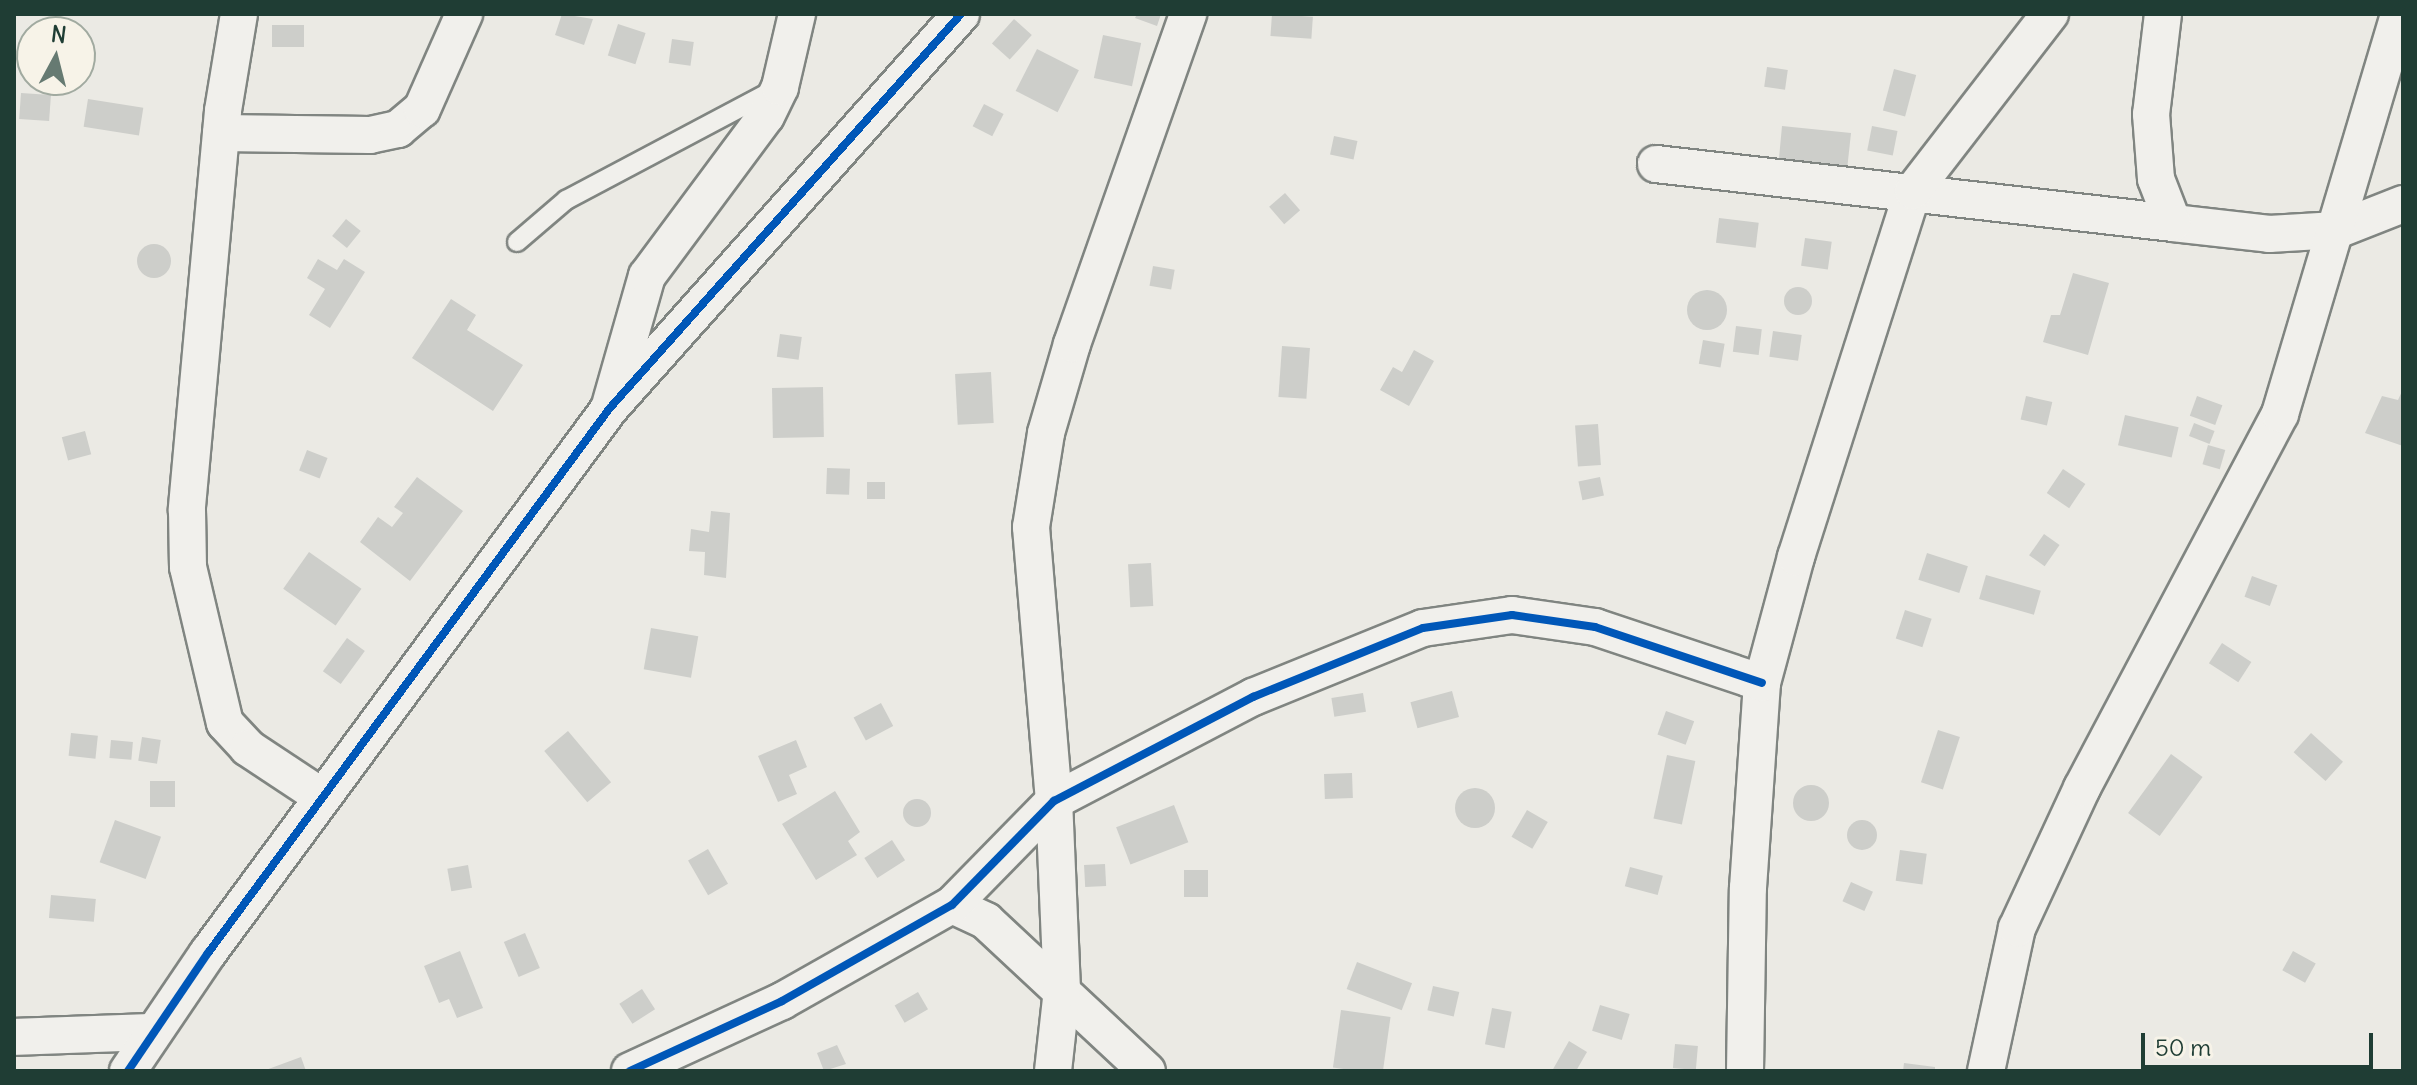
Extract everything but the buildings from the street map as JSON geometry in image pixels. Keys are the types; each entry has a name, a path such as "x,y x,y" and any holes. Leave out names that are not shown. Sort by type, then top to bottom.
{"street":[{"path":"239,14 221,133 187,510 188,567 225,723 248,748 322,797"},
{"path":"221,133 370,135 398,129 422,109 464,14"},
{"path":"609,409 637,303 657,256 766,116 780,87 797,14"},
{"path":"128,1071 322,797 609,409 961,14"},
{"path":"1053,1071 1062,990 1054,801 1031,527 1046,433 1105,243 1188,14"},
{"path":"1745,1071 1748,888 1762,683 1834,428 1913,191 2050,14"},
{"path":"2163,14 2151,114 2156,179 2173,223"},
{"path":"1986,1071 2017,928 2082,788 2280,414 2399,14"},
{"path":"1656,164 2269,234 2337,230 2403,204"},
{"path":"630,1071 782,1001 952,905 1054,801 1253,697 1423,628 1512,615 1595,627 1762,683"},
{"path":"952,905 986,921 1147,1071"},
{"path":"14,1037 153,1032"}],"lane":[{"path":"517,242 566,200 780,87"}],"cycle path":[{"path":"128,1071 208,953 609,409 961,14"},
{"path":"630,1071 782,1001 952,905 1054,801 1253,697 1423,628 1512,615 1595,627 1762,683"}]}
